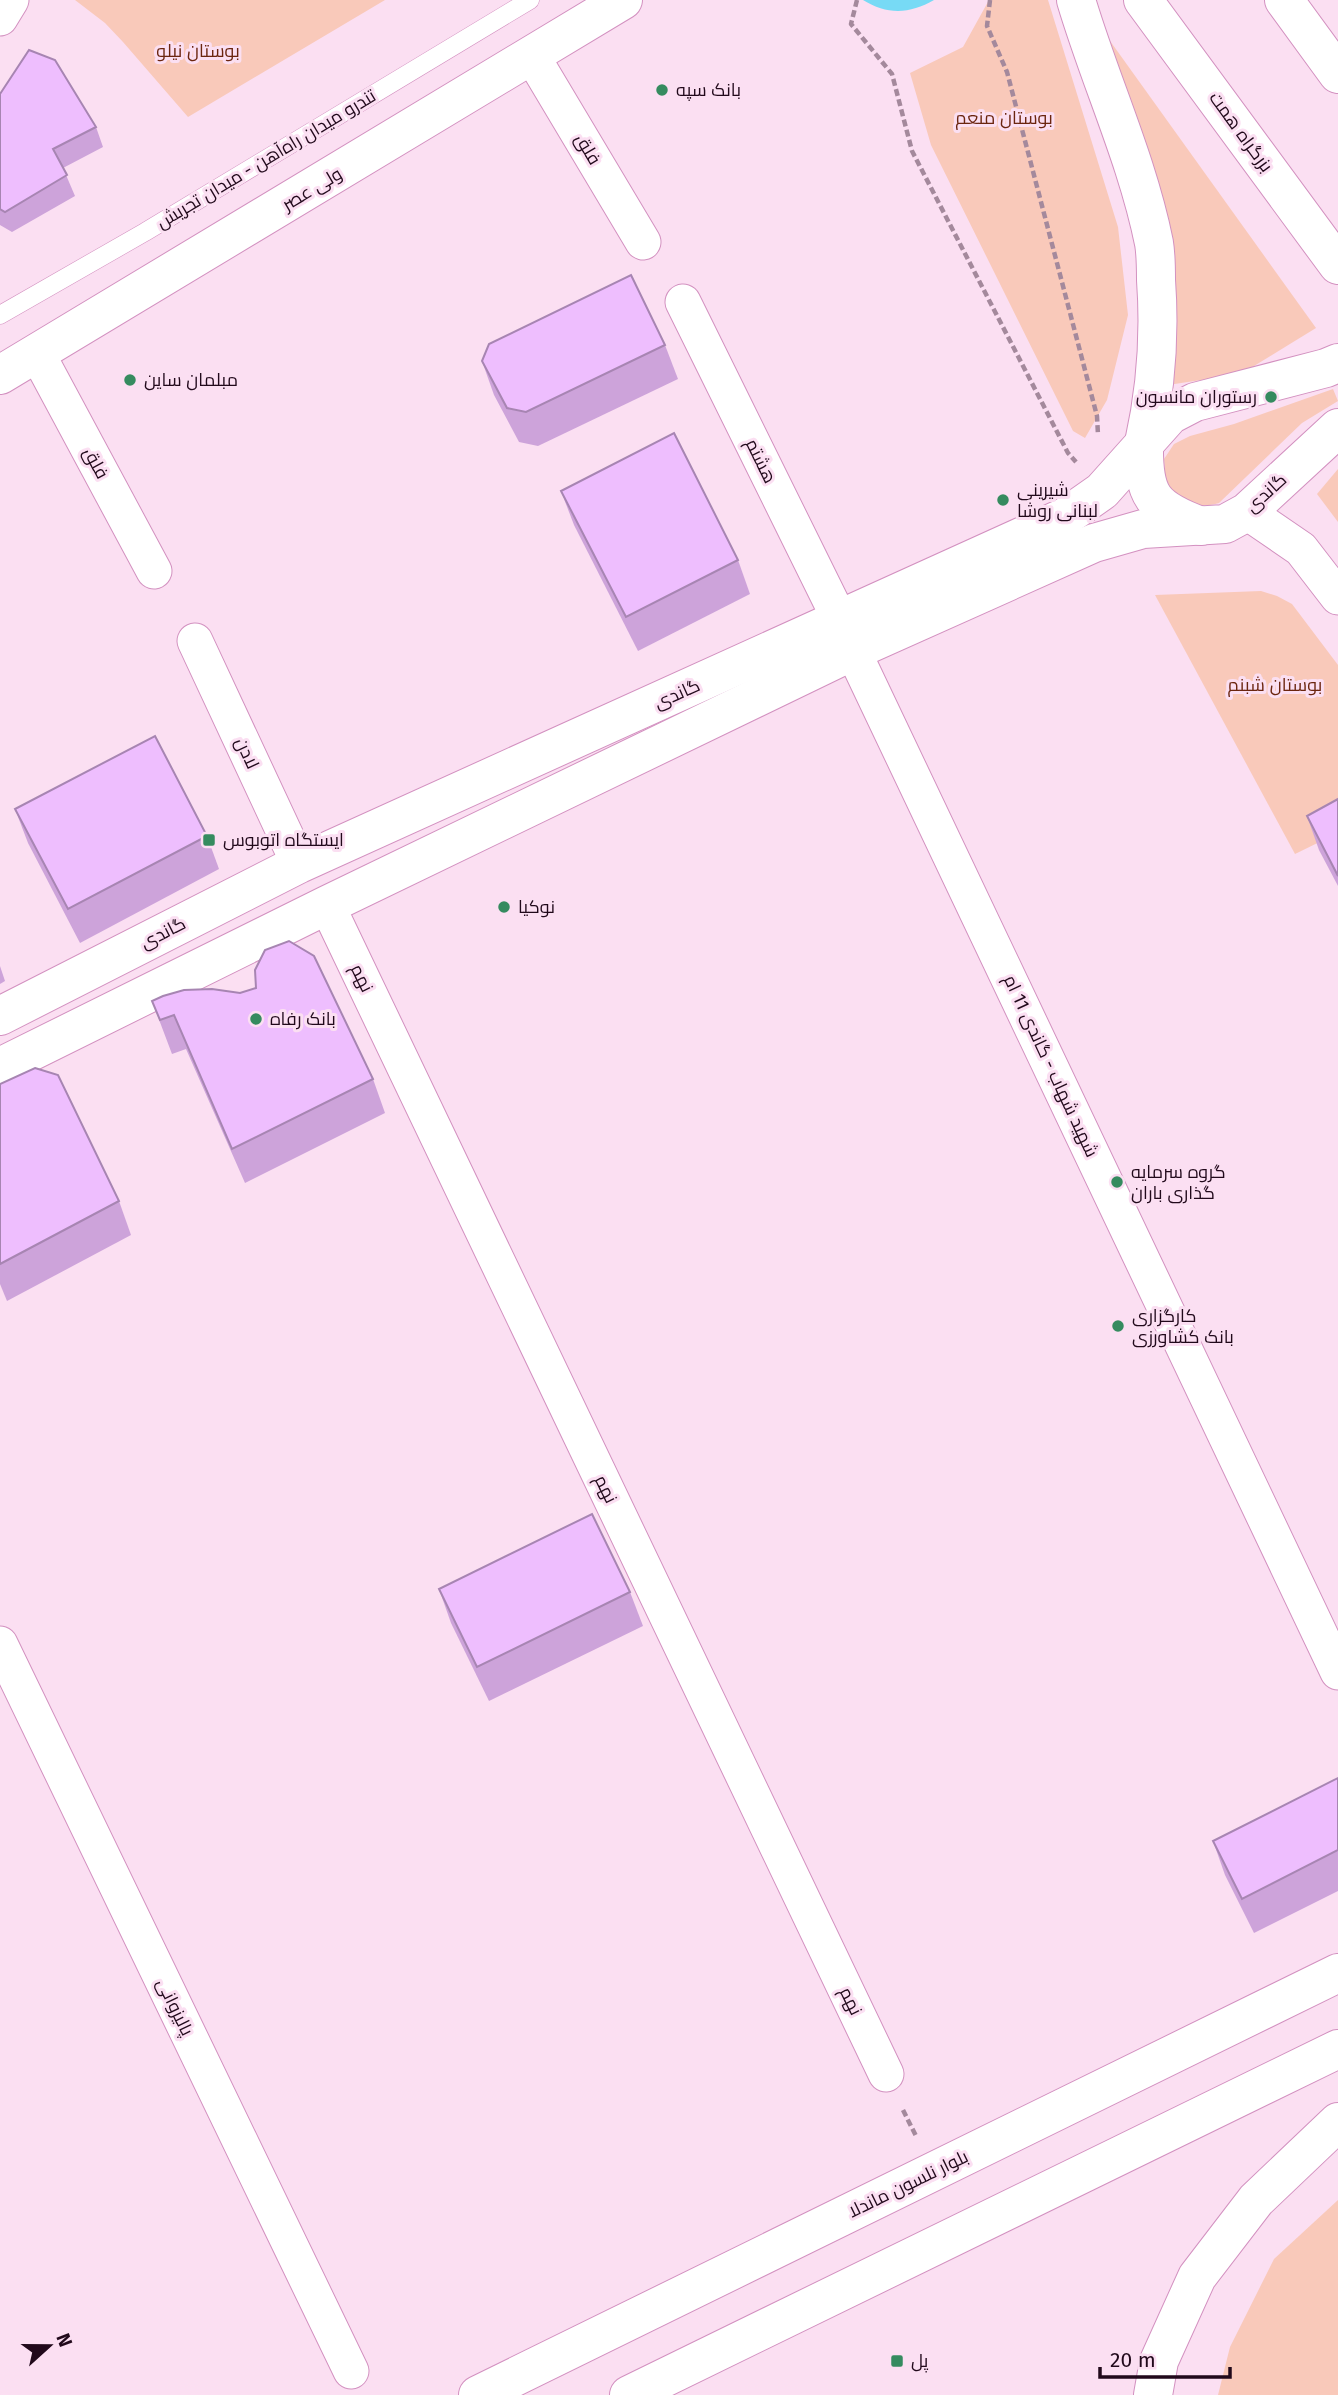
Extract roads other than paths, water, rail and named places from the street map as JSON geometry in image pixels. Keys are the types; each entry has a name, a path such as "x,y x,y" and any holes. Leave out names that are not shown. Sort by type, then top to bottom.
{"main road":[{"name":"ولی عصر","path":"0,375 38,355 623,0"},
{"path":"1076,0 1138,184 1154,245 1158,313 1157,357 1152,405 1144,443 1143,468 1148,490 1161,507 1204,527"},
{"name":"بزرگراه همت","path":"1143,0 1338,265"},
{"path":"1284,0 1338,74"},
{"name":"گاندی","path":"0,1067 327,905 847,636 1065,517 1102,491 1170,415 1195,402 1332,366"},
{"name":"گاندی","path":"0,1016 299,864 847,636 1094,543 1143,529 1225,524 1247,512 1338,428"},
{"name":"بلوار نلسون ماندلا","path":"478,2395 1338,1973"},
{"path":"629,2395 1338,2049"},
{"path":"1153,2395 1159,2361 1197,2277 1256,2200 1338,2122"}],"street":[{"path":"0,18 11,0"},
{"name":"فلق","path":"532,56 643,242"},
{"name":"هشتم","path":"683,302 847,636"},
{"name":"فلق","path":"38,355 154,571"},
{"path":"1247,512 1301,549 1338,597"},
{"name":"شهید شهاب - گاندی 11 ام","path":"847,636 1338,1672"},
{"name":"لادن","path":"195,641 299,864"},
{"name":"نهم","path":"327,905 886,2074"},
{"name":"پالیزوانی","path":"0,1644 351,2371"}],"lane":[{"name":"تندرو میدان راه‌آهن - میدان تجریش","path":"0,315 145,232 530,0"}],"water":[{"path":"863,0 934,0 916,8 898,11 881,8"}],"place":[{"name":"بانک سپه","path":"662,90"},
{"name":"مبلمان ساین","path":"130,380"},
{"name":"رستوران مانسون","path":"1271,397"},
{"name":"شیرینی لبنانی روشا","path":"1003,500"},
{"name":"ایستگاه اتوبوس","path":"209,840"},
{"name":"نوکیا","path":"504,907"},
{"name":"بانک رفاه","path":"256,1019"},
{"name":"گروه سرمایه گذاری باران","path":"1117,1182"},
{"name":"کارگزاری بانک کشاورزی","path":"1118,1326"},
{"name":"پل","path":"897,2361"}],"park label":[{"name":"بوستان نیلو","path":"198,51"},
{"name":"بوستان منعم","path":"1004,118"},
{"name":"بوستان شبنم","path":"1275,685"}]}
